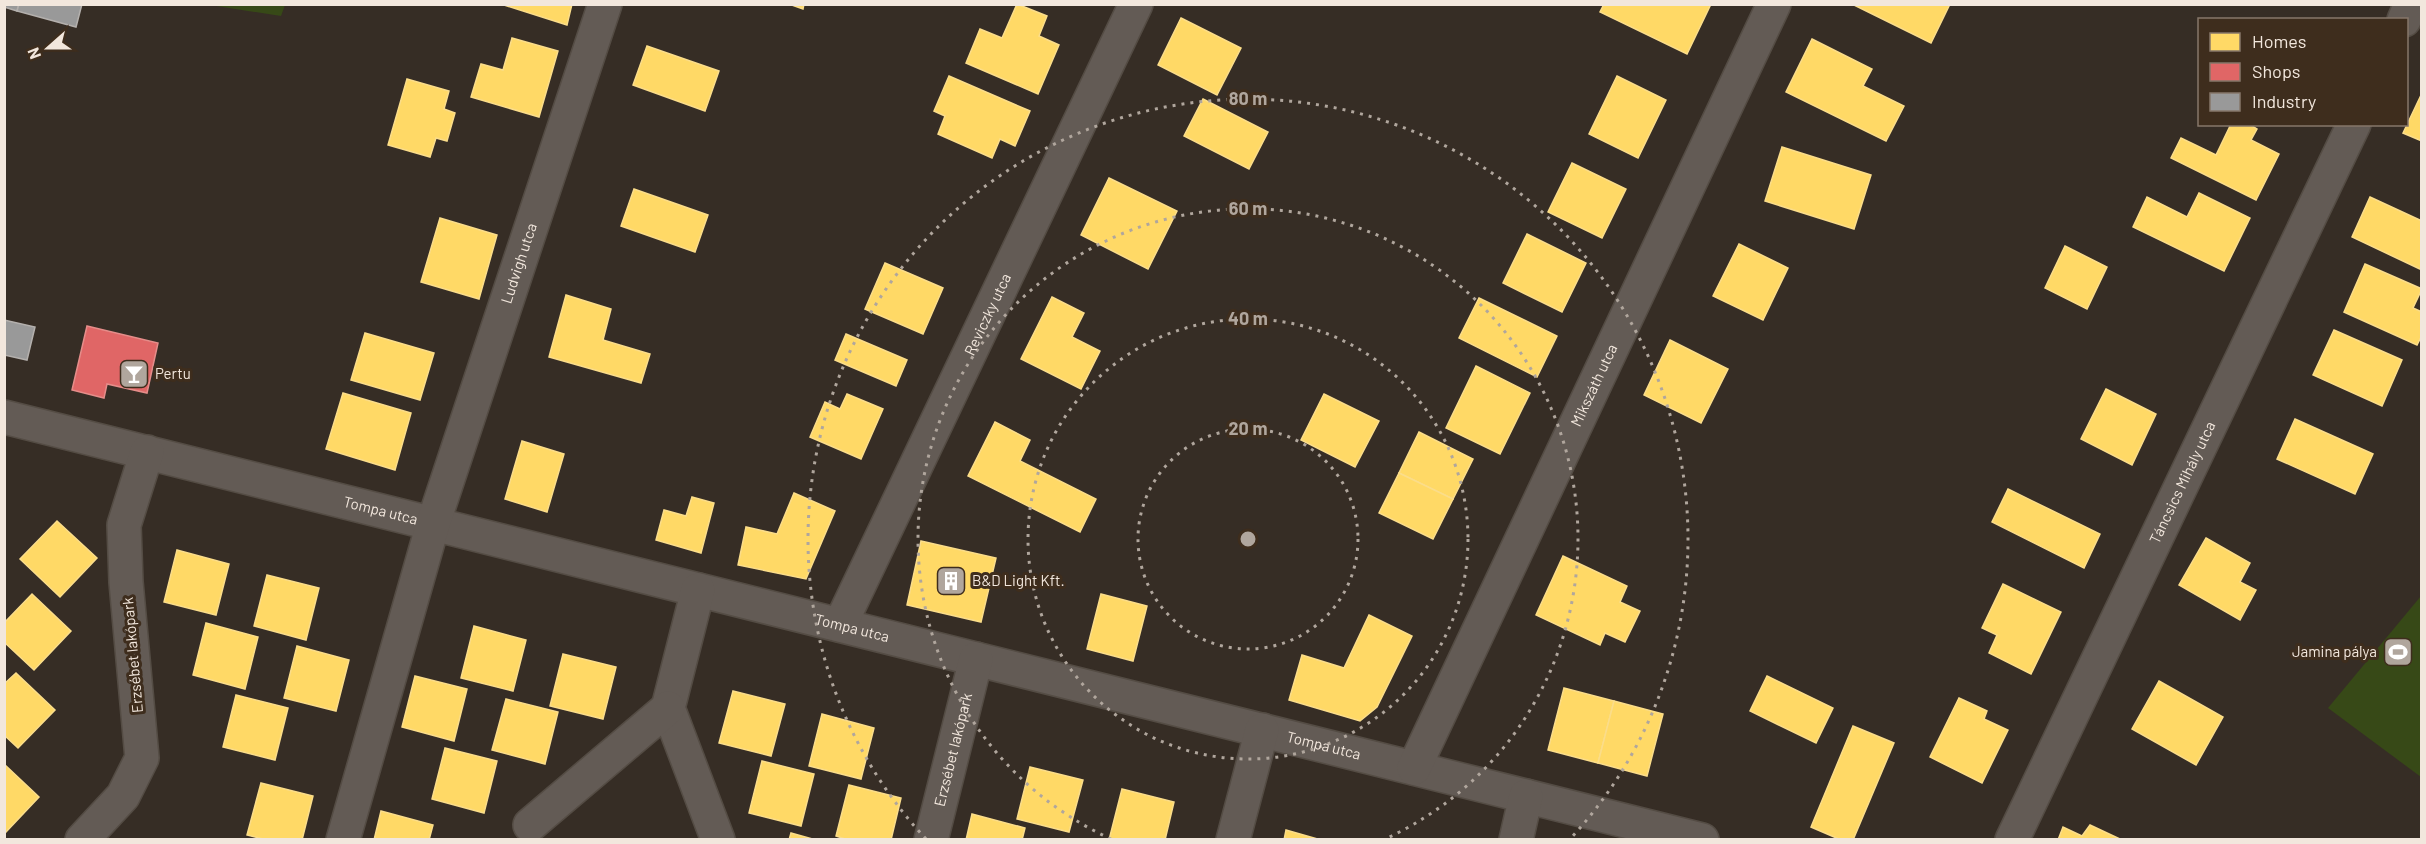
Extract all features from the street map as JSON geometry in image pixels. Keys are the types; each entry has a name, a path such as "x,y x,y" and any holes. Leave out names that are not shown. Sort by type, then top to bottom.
{"street":[{"name":"Ludvigh utca","path":"343,840 434,524 605,4"},
{"name":"Reviczky utca","path":"840,625 1136,4"},
{"name":"Mikszáth utca","path":"1414,768 1774,4"},
{"path":"2405,18 2411,4"},
{"name":"Táncsics Mihály utca","path":"2012,840 2353,126"},
{"name":"Tompa utca","path":"4,417 1702,840"},
{"name":"Erzsébet lakópark","path":"82,840 123,796 142,758 126,582 124,525 147,452"},
{"path":"698,590 668,708 718,840"},
{"name":"Erzsébet lakópark","path":"931,840 976,659"},
{"path":"530,825 668,708"},
{"path":"1233,840 1262,730"},
{"path":"1516,840 1526,795"}],"green space":[{"path":"285,4 281,16 210,5"},
{"name":"Jamina pálya","path":"2421,596 2421,777 2328,708"}],"building: Homes":[{"path":"501,4 572,4 567,25"},
{"path":"789,4 804,4 803,9"},
{"path":"1017,4 1047,16 1039,36 1059,45 1038,94 966,63 980,29 1002,38"},
{"path":"1604,4 1711,4 1687,54 1600,12"},
{"path":"1852,4 1950,4 1931,43"},
{"path":"1181,18 1241,48 1217,95 1158,65"},
{"path":"512,38 558,51 539,117 471,97 481,64 503,70"},
{"path":"1812,39 1872,69 1863,86 1904,106 1886,141 1786,92"},
{"path":"647,46 719,71 705,111 633,85"},
{"path":"949,76 1030,111 1015,146 1000,139 992,158 938,134 945,116 934,111"},
{"path":"1617,76 1666,100 1638,158 1589,134"},
{"path":"407,79 449,91 444,109 455,113 447,141 436,138 430,157 388,145"},
{"path":"2422,93 2422,141 2403,133"},
{"path":"1203,99 1268,132 1249,169 1184,136"},
{"path":"2230,126 2252,126 2257,129 2251,140 2279,154 2256,200 2171,158 2181,138 2216,155"},
{"path":"1782,147 1871,175 1854,229 1765,201"},
{"path":"1572,163 1626,189 1602,238 1548,212"},
{"path":"1109,178 1177,211 1148,269 1081,235"},
{"path":"634,189 708,215 695,252 621,226"},
{"path":"2199,193 2250,218 2224,271 2133,227 2147,197 2187,217"},
{"path":"2370,197 2422,221 2422,270 2352,237"},
{"path":"440,218 497,235 479,299 421,282"},
{"path":"1527,234 1586,263 1562,312 1503,283"},
{"path":"1739,244 1788,268 1763,320 1713,296"},
{"path":"2065,246 2107,267 2087,309 2045,288"},
{"path":"885,263 943,288 923,334 865,309"},
{"path":"2365,264 2422,289 2413,308 2422,312 2422,335 2417,345 2344,312"},
{"path":"566,295 611,309 603,340 650,354 641,383 549,357"},
{"path":"1052,297 1084,313 1072,337 1100,351 1081,389 1021,359"},
{"path":"1479,298 1557,336 1537,377 1459,338"},
{"path":"2334,330 2402,360 2382,406 2313,375"},
{"path":"365,333 434,353 420,400 351,380"},
{"path":"846,334 907,360 896,386 835,360"},
{"path":"1670,340 1728,369 1701,423 1644,395"},
{"path":"1476,366 1530,393 1500,454 1446,428"},
{"path":"2106,389 2156,414 2132,465 2081,439"},
{"path":"343,393 411,413 395,470 326,449"},
{"path":"847,394 883,409 861,459 810,437 825,402 840,409"},
{"path":"1324,394 1379,421 1355,467 1301,440"},
{"path":"2295,419 2373,454 2355,494 2277,459"},
{"path":"995,422 1030,440 1020,461 1096,499 1080,532 968,476"},
{"path":"1419,432 1473,459 1453,499 1399,473"},
{"path":"522,441 564,454 547,512 505,499"},
{"path":"1399,473 1453,499 1433,539 1379,513"},
{"path":"2008,489 2100,534 2084,568 1992,522"},
{"path":"794,493 835,511 806,579 738,565 746,527 777,534"},
{"path":"692,497 714,503 701,553 656,540 664,510 686,516"},
{"path":"57,521 97,558 60,597 20,559"},
{"path":"2206,538 2250,563 2240,582 2256,590 2240,620 2179,585"},
{"name":"B&D Light Kft.","path":"921,541 996,558 981,622 907,605"},
{"path":"177,550 229,564 216,615 164,602"},
{"path":"1563,556 1627,586 1620,602 1640,611 1625,642 1605,633 1600,645 1536,615"},
{"path":"267,575 319,588 306,640 254,626"},
{"path":"2003,584 2061,612 2031,674 1989,653 1997,635 1982,628"},
{"path":"32,594 71,631 34,670 4,642 4,623"},
{"path":"1101,594 1147,606 1133,661 1087,649"},
{"path":"1369,615 1412,636 1377,707 1360,721 1289,700 1302,655 1344,668"},
{"path":"206,623 258,637 245,689 193,675"},
{"path":"474,626 526,640 513,691 461,678"},
{"path":"297,646 349,660 336,711 284,698"},
{"path":"563,654 616,667 603,719 550,706"},
{"path":"16,673 55,710 18,748 4,735 4,684"},
{"path":"415,676 467,689 454,741 402,727"},
{"path":"1767,676 1833,708 1816,743 1750,711"},
{"path":"2159,681 2223,717 2196,765 2132,729"},
{"path":"1564,688 1614,701 1598,763 1548,750"},
{"path":"733,691 785,704 771,756 719,743"},
{"path":"236,695 288,708 275,760 223,747"},
{"path":"1959,698 1987,711 1984,719 2008,730 1982,783 1930,757"},
{"path":"506,699 558,712 545,764 492,750"},
{"path":"1614,701 1663,714 1647,776 1598,763"},
{"path":"822,714 874,728 861,779 809,766"},
{"path":"1853,726 1894,743 1853,840 1841,840 1811,827"},
{"path":"445,748 497,761 484,813 432,799"},
{"path":"762,761 814,774 801,826 749,813"},
{"path":"4,764 39,797 4,834"},
{"path":"1030,767 1083,780 1069,832 1017,819"},
{"path":"261,783 313,796 302,840 267,840 247,835"},
{"path":"849,785 901,798 891,840 848,840 836,836"},
{"path":"1122,789 1174,802 1165,840 1109,840"},
{"path":"381,811 433,825 429,840 374,840"},
{"path":"972,814 1025,828 1022,840 966,840"},
{"path":"2090,825 2122,840 2058,840 2063,827 2082,836"},
{"path":"1286,830 1321,840 1284,840"},
{"path":"791,833 816,840 789,840"}],"building: Shops":[{"path":"87,326 158,343 147,393 107,384 104,398 72,390"}],"building: Industry":[{"path":"4,4 19,4 17,11 4,7"},
{"path":"19,4 82,4 76,27 17,11"},
{"path":"4,320 35,327 27,360 4,355"}],"place":[{"name":"Pertu","path":"134,374"},
{"name":"B&D Light Kft.","path":"951,581"},
{"name":"Jamina pálya","path":"2398,652"}]}
